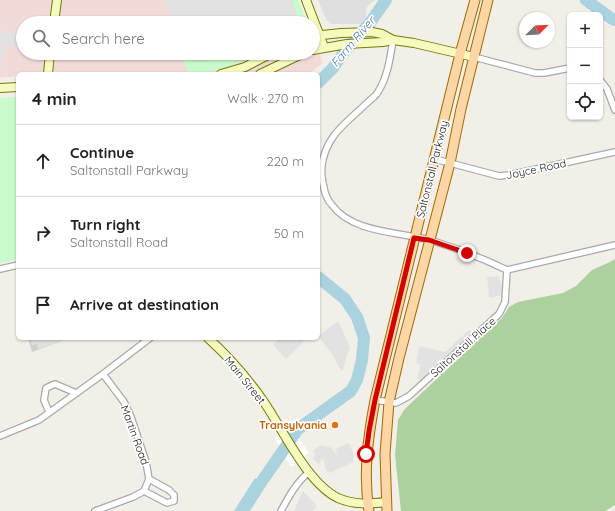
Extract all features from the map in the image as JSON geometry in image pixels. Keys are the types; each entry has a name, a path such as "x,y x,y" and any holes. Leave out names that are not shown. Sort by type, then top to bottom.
{"main road":[{"path":"55,16 57,0"},
{"path":"306,0 311,16"},
{"name":"Saltonstall Parkway","path":"368,508 366,454 375,400 460,54 475,0"},
{"name":"Saltonstall Parkway","path":"387,507 386,433 389,402 429,240 450,163 488,0"},
{"path":"320,36 354,32 372,32 382,34 393,40"},
{"path":"320,48 363,42 382,42 393,40 414,43 474,57"},
{"path":"320,41 324,47"},
{"path":"48,72 49,60"},
{"path":"228,72 245,67 258,60"},
{"path":"264,72 289,60"},
{"path":"0,88 16,87"},
{"name":"Main Street","path":"210,340 252,386 309,472 322,486 337,497 349,502 368,508 387,507"},
{"path":"369,431 386,433"}],"street":[{"path":"393,40 387,73 378,93 334,134 323,157 321,176 324,189 331,205 342,215 357,224 414,238 429,240 467,253 507,270 615,245"},
{"path":"474,57 535,73 544,73 567,69"},
{"path":"603,84 607,89 615,110"},
{"name":"Joyce Road","path":"435,159 499,176 615,152"},
{"path":"0,269 16,265"},
{"name":"Saltonstall Place","path":"375,400 399,402 410,396 499,314 505,302 507,270"},
{"path":"0,436 39,420 147,340"},
{"name":"Martin Road","path":"103,374 124,402 146,462 149,479 144,491 167,502 174,501 174,495 149,479"},
{"path":"49,412 44,400 46,388 55,384 76,393"},
{"path":"282,511 294,488 309,472"},
{"path":"94,511 127,500 144,491"}],"shaded area":[{"path":"0,0 297,0 304,16 16,16 16,60 320,60 320,56 323,63 312,72 57,71 16,72 16,76 0,78"},
{"path":"165,0 291,0 297,16 172,16"},
{"path":"318,0 375,0 367,6 365,24 331,24 326,19"},
{"path":"0,31 16,32 16,47 4,45 0,67"},
{"path":"499,276 502,295 489,298 487,277"},
{"path":"338,321 350,347 342,372 332,354 320,339 320,334"},
{"path":"469,330 474,334 422,380 417,379 420,367 419,364 416,363 419,346 445,352"},
{"path":"29,340 64,340 32,352"},
{"path":"31,340 62,340 38,349 37,344 32,345"},
{"path":"278,340 306,340 286,359 273,345"},
{"path":"349,443 354,456 353,462 330,473 326,470 323,458 319,464 313,459 315,455 313,450 322,445 332,448 337,456 335,449"},
{"path":"303,491 317,506 312,511 294,511"}],"green space":[{"path":"291,0 298,0 304,16 297,16"},
{"path":"183,60 244,60 224,68 208,72 187,71"},
{"path":"16,97 16,260 0,263 0,98"},
{"path":"615,259 615,505 605,511 401,511 395,455 398,420 404,410 502,318 509,307 518,302 563,293 576,286 592,270"}],"water":[{"path":"255,478 264,489 250,511 234,511"}],"pier":[{"path":"286,419 309,453 291,467 275,439"}],"waterway":[{"name":"Farm River","path":"320,81 332,69 345,51 369,24 386,0"},
{"name":"Farm River","path":"586,0 615,20"},
{"name":"Farm River","path":"260,484 298,429 351,391 357,380 362,360 364,338 357,317 345,299 320,279"}],"place":[{"name":"Transylvania","path":"335,425"}],"route":[{"path":"366,454 375,400 414,238 429,240 467,253"}]}
